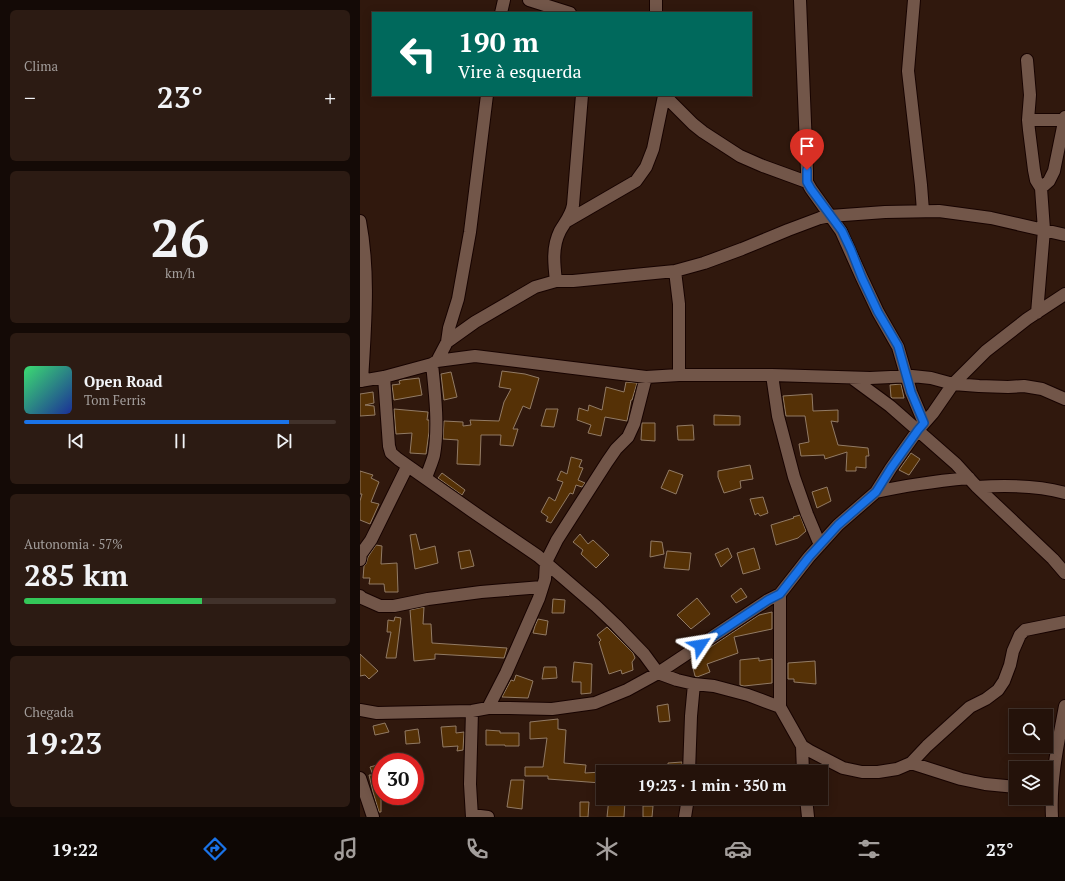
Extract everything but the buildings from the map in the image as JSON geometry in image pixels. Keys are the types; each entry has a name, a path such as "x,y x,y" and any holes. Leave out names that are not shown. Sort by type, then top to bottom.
{"street":[{"path":"501,12 504,0"},
{"path":"529,0 567,12"},
{"path":"656,0 656,12"},
{"path":"800,0 802,17 807,182 842,231 878,312 898,346 921,426"},
{"path":"914,0 908,71 923,211"},
{"path":"1027,60 1030,95 1028,120 1034,170 1036,180 1041,188 1044,230 1037,313"},
{"path":"426,478 434,455 436,430 434,362 446,342 458,299 470,232 487,96"},
{"path":"556,281 554,263 555,246 560,231 571,213 573,205 582,96"},
{"path":"567,220 636,181 646,167 653,149 664,96"},
{"path":"665,96 692,124 740,156 807,182"},
{"path":"1028,120 1065,118 1054,171 1049,181 1041,188"},
{"path":"446,342 476,322 535,287 556,281 573,282 675,271 704,263 820,218 830,216 878,212 951,212 991,218 1065,235"},
{"path":"360,221 366,266 366,320 361,381 384,377 434,362 474,356 646,377 679,375 772,375 852,378 912,376 931,378 953,384 1008,387 1024,386 1042,389 1065,399"},
{"path":"675,271 678,304 679,375"},
{"path":"360,710 377,713 472,711 488,708 552,709 595,703 627,690 658,673 768,600 780,594 838,525 876,492 891,468 921,426 934,413 953,384 986,351 1065,294"},
{"path":"772,375 778,416 794,477 820,545"},
{"path":"384,377 389,446 391,453 407,466 546,562 616,625 644,654 658,673 677,680 694,684 714,686 748,695 780,707"},
{"path":"488,708 509,666 539,598 545,579 546,562 557,540 607,462 616,449 628,437 634,424 646,377"},
{"path":"852,378 890,406 921,426 973,483 1053,559 1065,573"},
{"path":"360,555 371,540 407,466"},
{"path":"876,492 908,486 973,483 999,486 1030,486 1065,493"},
{"path":"360,596 380,606 394,606 428,599 481,592 542,587"},
{"path":"780,594 780,707 802,746 803,765"},
{"path":"802,746 843,768 862,772 878,772 897,769 911,763 927,746 970,707 986,699 998,690 1004,681 1013,651 1020,635 1025,630 1065,622"},
{"path":"689,765 694,684"},
{"path":"1053,773 1065,706"},
{"path":"472,711 470,784 472,816 488,817"},
{"path":"911,763 961,779 985,784 1009,786"},
{"path":"360,778 373,817"},
{"path":"685,817 687,805"},
{"path":"807,805 808,817"},
{"path":"1050,805 1052,817"}],"route":[{"path":"700,645 768,600 780,594 809,557 838,525 876,492 891,468 924,423 911,392 898,346 878,312 842,231 807,182 807,170"}]}
